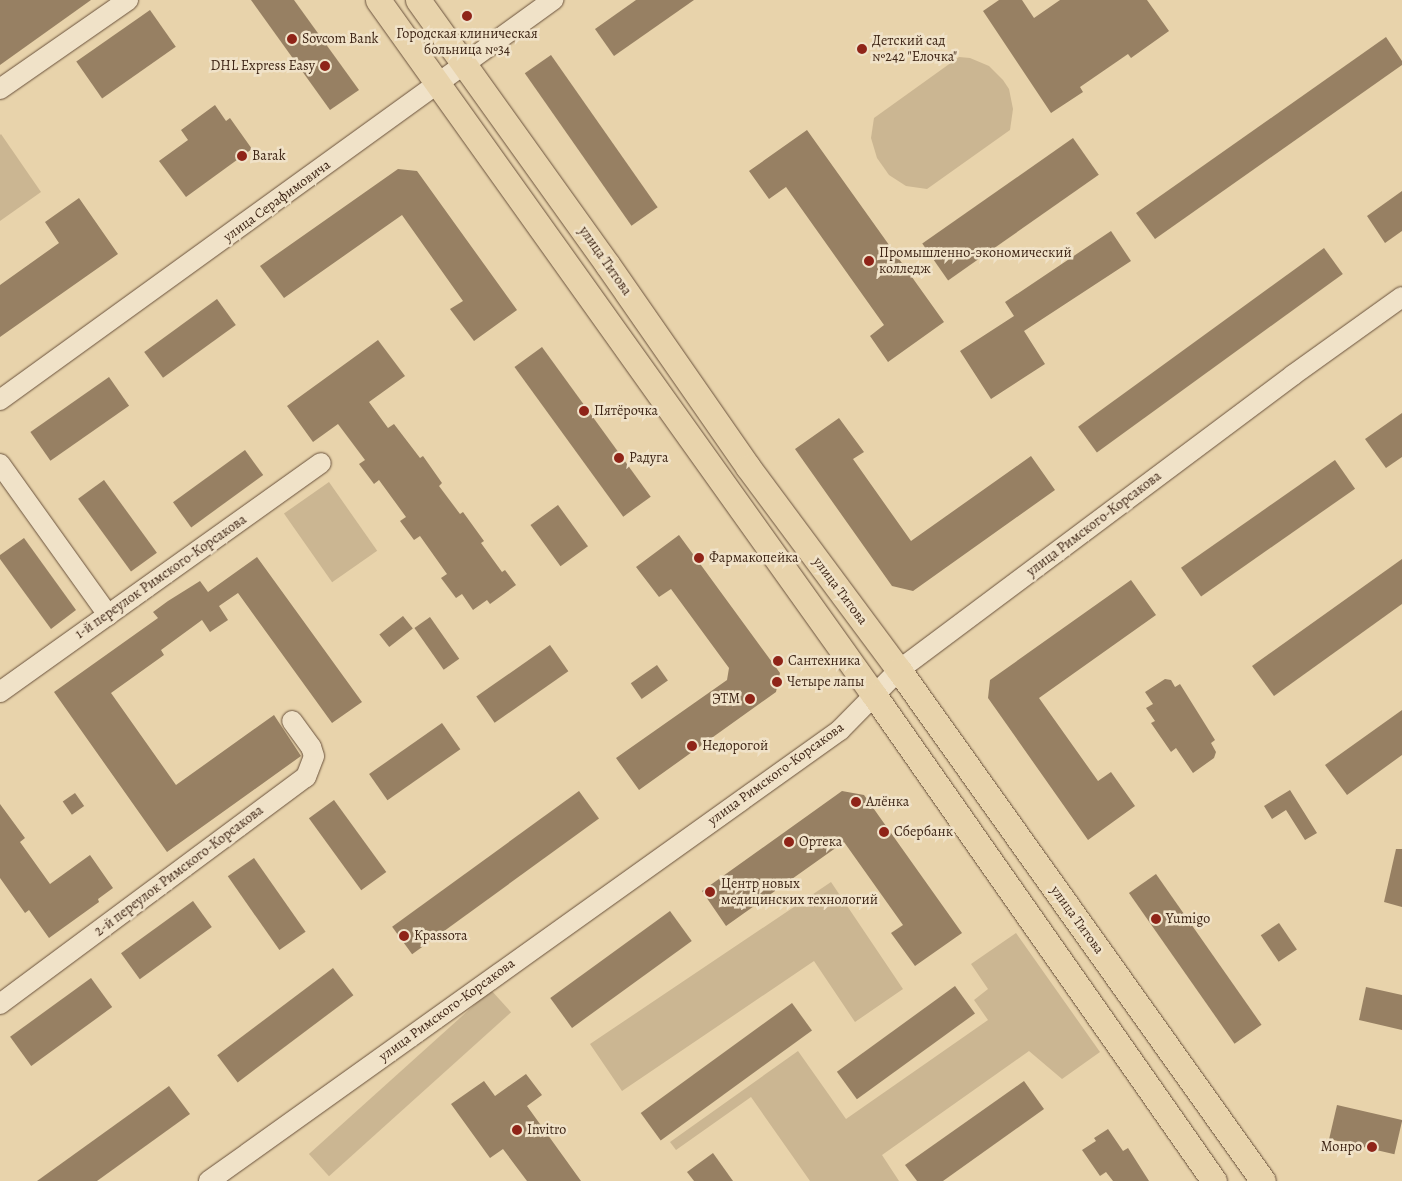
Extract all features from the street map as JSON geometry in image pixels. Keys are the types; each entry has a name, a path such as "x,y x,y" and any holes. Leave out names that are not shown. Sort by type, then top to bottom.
{"main road":[{"path":"378,0 874,695 1214,1181"},
{"name":"улица Титова","path":"418,0 748,467 899,670 1263,1181"}],"street":[{"path":"0,89 128,0"},
{"name":"улица Серафимовича","path":"0,400 553,0"},
{"name":"улица Римского-Корсакова","path":"209,1181 840,730 899,670 1277,387 1402,297"},
{"name":"1-й переулок Римского-Корсакова","path":"0,692 321,463"},
{"path":"0,464 108,615"},
{"name":"2-й переулок Римского-Корсакова","path":"0,1004 306,777 314,756 311,747 292,721"}],"shaded area":[{"path":"959,57 970,58 989,66 1003,80 1009,89 1013,109 1010,130 927,189 906,186 889,175 877,158 871,138 874,118"},
{"path":"0,135 41,192 0,221"},
{"path":"329,482 377,551 332,582 284,514"},
{"path":"831,882 903,989 855,1022 814,961 622,1091 590,1044"},
{"path":"1016,933 1100,1052 1062,1079 1029,1051 882,1155 899,1181 810,1181 751,1097 676,1150 670,1142 798,1051 846,1119 988,1020 974,1000 988,989 971,964"},
{"path":"491,990 511,1012 329,1176 309,1154"}],"building":[{"path":"0,0 91,0 0,65"},
{"path":"251,0 294,0 359,90 330,110"},
{"path":"636,0 694,0 614,56 595,29"},
{"path":"999,0 1022,0 1034,18 1060,0 1147,0 1169,31 1131,58 1128,54 1080,87 1083,92 1051,113 983,11"},
{"path":"150,10 176,47 102,98 76,62"},
{"path":"1386,37 1402,61 1402,65 1155,239 1136,213"},
{"path":"551,55 658,207 631,226 525,73"},
{"path":"215,105 226,121 230,118 252,149 186,197 159,161 188,140 181,130"},
{"name":"Промышленно-экономический колледж","path":"807,130 944,322 888,362 870,336 884,325 786,187 769,199 749,171"},
{"path":"1073,138 1099,175 948,280 922,244"},
{"path":"398,169 417,171 517,310 474,341 450,309 463,301 402,215 284,298 260,266"},
{"path":"1402,191 1402,231 1385,243 1367,216"},
{"path":"79,198 118,254 0,337 0,285 59,243 45,222"},
{"path":"1111,231 1131,261 1024,331 1045,364 991,399 960,351 1014,316 1005,302"},
{"path":"1324,248 1343,274 1097,453 1078,427"},
{"path":"217,299 236,325 163,378 144,352"},
{"path":"378,340 405,376 369,402 388,428 394,424 420,458 423,456 442,483 439,486 460,514 463,512 484,541 481,543 502,572 505,570 516,585 490,604 487,600 473,610 462,594 456,598 441,578 447,574 420,536 414,540 400,521 406,517 379,480 374,484 359,464 365,460 338,424 313,442 287,406"},
{"path":"542,347 651,497 623,517 514,367"},
{"path":"109,377 129,406 50,461 30,432"},
{"path":"1402,413 1402,457 1386,468 1365,439"},
{"path":"839,418 864,452 853,459 911,541 1031,456 1055,490 913,591 892,586 795,449"},
{"path":"245,450 263,475 191,527 173,502"},
{"path":"1335,460 1355,489 1201,597 1181,568"},
{"path":"104,480 157,553 131,572 78,499"},
{"path":"558,505 588,546 560,566 530,525"},
{"path":"679,535 780,673 776,692 639,790 616,758 727,680 729,668 671,589 659,597 636,567"},
{"path":"24,538 76,610 51,629 0,559 0,555"},
{"path":"257,557 362,702 332,723 238,593 219,606 228,620 210,632 202,620 161,650 164,655 111,693 176,785 274,715 301,756 167,852 54,692 158,618 153,612 168,601 200,581 208,592"},
{"path":"1402,559 1402,604 1274,696 1252,666"},
{"path":"1131,580 1156,615 1039,698 1098,781 1111,772 1135,806 1088,840 988,698 990,680"},
{"path":"403,616 413,629 389,647 379,634"},
{"path":"430,617 459,659 444,670 414,628"},
{"path":"550,645 568,671 495,723 476,697"},
{"path":"657,665 668,681 642,699 631,683"},
{"path":"1165,679 1171,680 1175,687 1180,684 1215,740 1211,743 1216,752 1214,758 1193,773 1176,748 1171,752 1151,723 1155,721 1146,708 1153,704 1145,692"},
{"path":"1402,710 1402,755 1347,795 1325,765"},
{"path":"442,723 460,749 387,800 369,774"},
{"path":"1290,790 1317,833 1305,840 1286,810 1272,819 1264,806"},
{"path":"579,791 599,819 412,954 392,927"},
{"path":"842,791 864,795 962,933 915,966 891,933 903,925 844,842 726,926 702,891"},
{"path":"75,793 84,806 72,815 63,802"},
{"path":"334,800 386,872 361,890 309,818"},
{"path":"0,804 25,838 20,842 50,884 90,855 113,888 98,899 99,902 49,938 29,910 25,913 0,878"},
{"path":"1396,849 1402,849 1402,907 1384,902"},
{"path":"254,858 306,932 279,950 228,876"},
{"path":"1156,874 1262,1025 1235,1044 1129,893"},
{"path":"193,901 212,927 140,979 121,953"},
{"path":"670,911 692,941 572,1028 550,998"},
{"path":"1279,923 1297,950 1279,962 1261,935"},
{"path":"333,968 353,995 238,1082 217,1055"},
{"path":"91,978 112,1007 31,1066 10,1037"},
{"path":"955,986 975,1014 857,1099 837,1072"},
{"path":"1366,987 1402,995 1402,1030 1359,1020"},
{"path":"792,1003 812,1031 661,1140 641,1113"},
{"name":"Invitro","path":"526,1074 542,1095 527,1106 581,1181 527,1181 503,1149 490,1158 451,1104 484,1081 495,1096"},
{"path":"1024,1081 1044,1109 943,1181 917,1181 905,1165"},
{"path":"169,1086 190,1114 97,1181 37,1181"},
{"path":"1337,1105 1402,1120 1394,1154 1329,1139"},
{"path":"1108,1129 1123,1151 1128,1148 1149,1181 1113,1181 1106,1172 1100,1176 1082,1150 1096,1141 1094,1138"},
{"path":"713,1153 733,1181 694,1181 687,1172"}],"place":[{"name":"Городская клиническая больница №34","path":"467,16"},
{"name":"Sovcom Bank","path":"292,39"},
{"name":"Детский сад №242 \"Елочка\"","path":"862,49"},
{"name":"DHL Express Easy","path":"325,66"},
{"name":"Barak","path":"242,156"},
{"name":"Промышленно-экономический колледж","path":"869,261"},
{"name":"Пятёрочка","path":"584,411"},
{"name":"Радуга","path":"619,458"},
{"name":"Фармакопейка","path":"699,558"},
{"name":"Сантехника","path":"778,661"},
{"name":"Четыре лапы","path":"777,682"},
{"name":"ЭТМ","path":"750,699"},
{"name":"Недорогой","path":"692,746"},
{"name":"Алёнка","path":"856,802"},
{"name":"Сбербанк","path":"884,832"},
{"name":"Ортека","path":"789,842"},
{"name":"Центр новых медицинских технологий","path":"710,892"},
{"name":"Yumigo","path":"1156,919"},
{"name":"Краssота","path":"404,936"},
{"name":"Invitro","path":"517,1130"},
{"name":"Монро","path":"1372,1147"}]}
